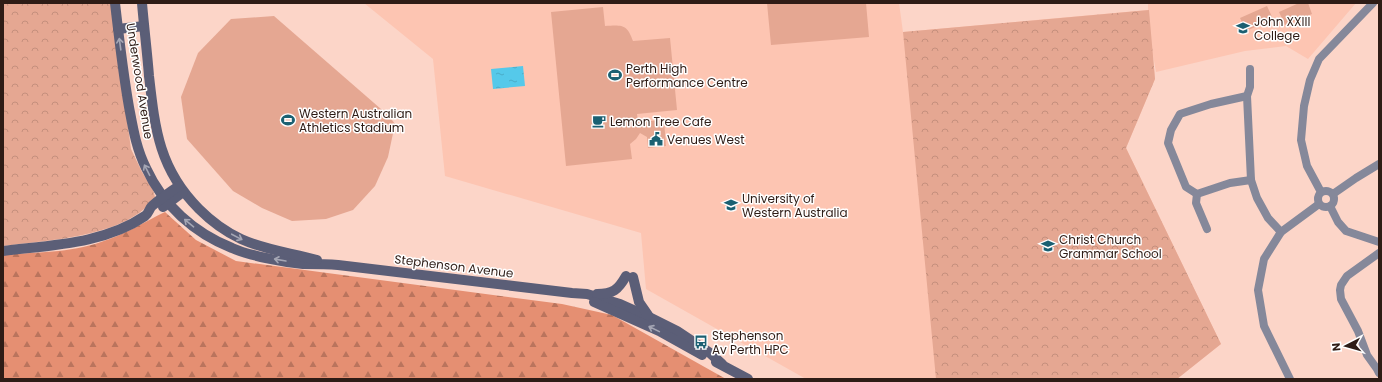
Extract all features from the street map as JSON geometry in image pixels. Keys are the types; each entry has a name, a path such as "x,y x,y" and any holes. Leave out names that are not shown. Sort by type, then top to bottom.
{"main road":[{"name":"Underwood Avenue","path":"115,3 126,90 137,146 146,169 166,200"},
{"name":"Underwood Avenue","path":"142,3 153,109 157,133 169,168 181,189"},
{"path":"118,29 144,26"},
{"path":"3,251 86,241 117,230 149,213 154,213 166,200 181,189"},
{"name":"Stephenson Avenue","path":"181,189 205,215 222,228 240,238 268,248 333,264"},
{"name":"Stephenson Avenue","path":"166,200 196,230 233,249 248,253 302,264 333,264 587,294 620,304 677,331 722,364 748,379"},
{"path":"587,294 603,294 614,291 630,277 639,303 649,317"},
{"name":"Stephenson Avenue","path":"572,293 652,328 708,359 722,364"}],"street":[{"path":"1321,192 1307,166 1301,140 1304,106 1310,80 1319,59 1373,3"},
{"path":"1250,69 1250,87 1247,96 1251,180 1257,198 1268,218 1281,232"},
{"path":"1247,96 1211,104 1180,114 1171,130 1168,143 1186,188 1197,194 1230,183 1251,180"},
{"path":"1333,194 1379,164"},
{"path":"1321,192 1328,191 1333,194"},
{"path":"1319,204 1318,198 1321,192"},
{"path":"1197,194 1196,203 1207,229"},
{"path":"1330,206 1334,200 1333,194"},
{"path":"1290,379 1264,326 1258,290 1264,259 1281,232 1319,204"},
{"path":"1319,204 1325,207 1330,206"},
{"path":"1330,206 1338,222 1346,231 1379,242"},
{"path":"1378,370 1367,355 1358,331 1341,299 1340,290 1343,280 1347,276 1379,252"}],"shaded area":[{"path":"364,3 899,3 903,32 1148,10 1148,3 1356,3 1308,59 1286,46 1245,51 1156,72 1153,55 1155,79 1126,148 1221,344 1177,379 806,379 646,289 641,233 445,176 433,59"}],"green space":[{"path":"3,3 111,3 131,149 153,190 155,197 143,210 126,221 86,234 3,246"},
{"path":"767,3 866,3 869,37 771,45"},
{"path":"1299,3 1308,3 1312,14 1285,25 1279,12"},
{"path":"1267,6 1273,19 1246,31 1240,18"},
{"name":"Perth High Performance Centre","path":"603,7 605,26 623,27 631,35 633,41 670,38 677,110 637,114 638,122 664,120 666,146 648,148 647,137 640,133 630,144 632,159 566,166 551,12"},
{"name":"Christ Church Grammar School","path":"1149,10 1155,79 1126,148 1221,344 1177,379 936,379 903,32"},
{"name":"Western Australian Athletics Stadium","path":"274,16 389,116 395,124 388,157 375,186 353,210 326,219 292,221 262,208 233,191 187,139 181,97 198,53 231,19"},
{"path":"165,212 196,240 236,261 562,304 612,315 726,379 3,379 3,255 52,252 89,246 118,236"}],"water":[{"path":"523,66 525,86 493,89 491,69"}],"place":[{"name":"John XXIII College","path":"1243,28"},
{"name":"Perth High Performance Centre","path":"615,75"},
{"name":"Western Australian Athletics Stadium","path":"288,120"},
{"name":"Lemon Tree Cafe","path":"599,121"},
{"name":"Venues West","path":"656,139"},
{"name":"University of Western Australia","path":"731,205"},
{"name":"Christ Church Grammar School","path":"1048,246"},
{"name":"Stephenson Av Perth HPC","path":"701,342"}]}
